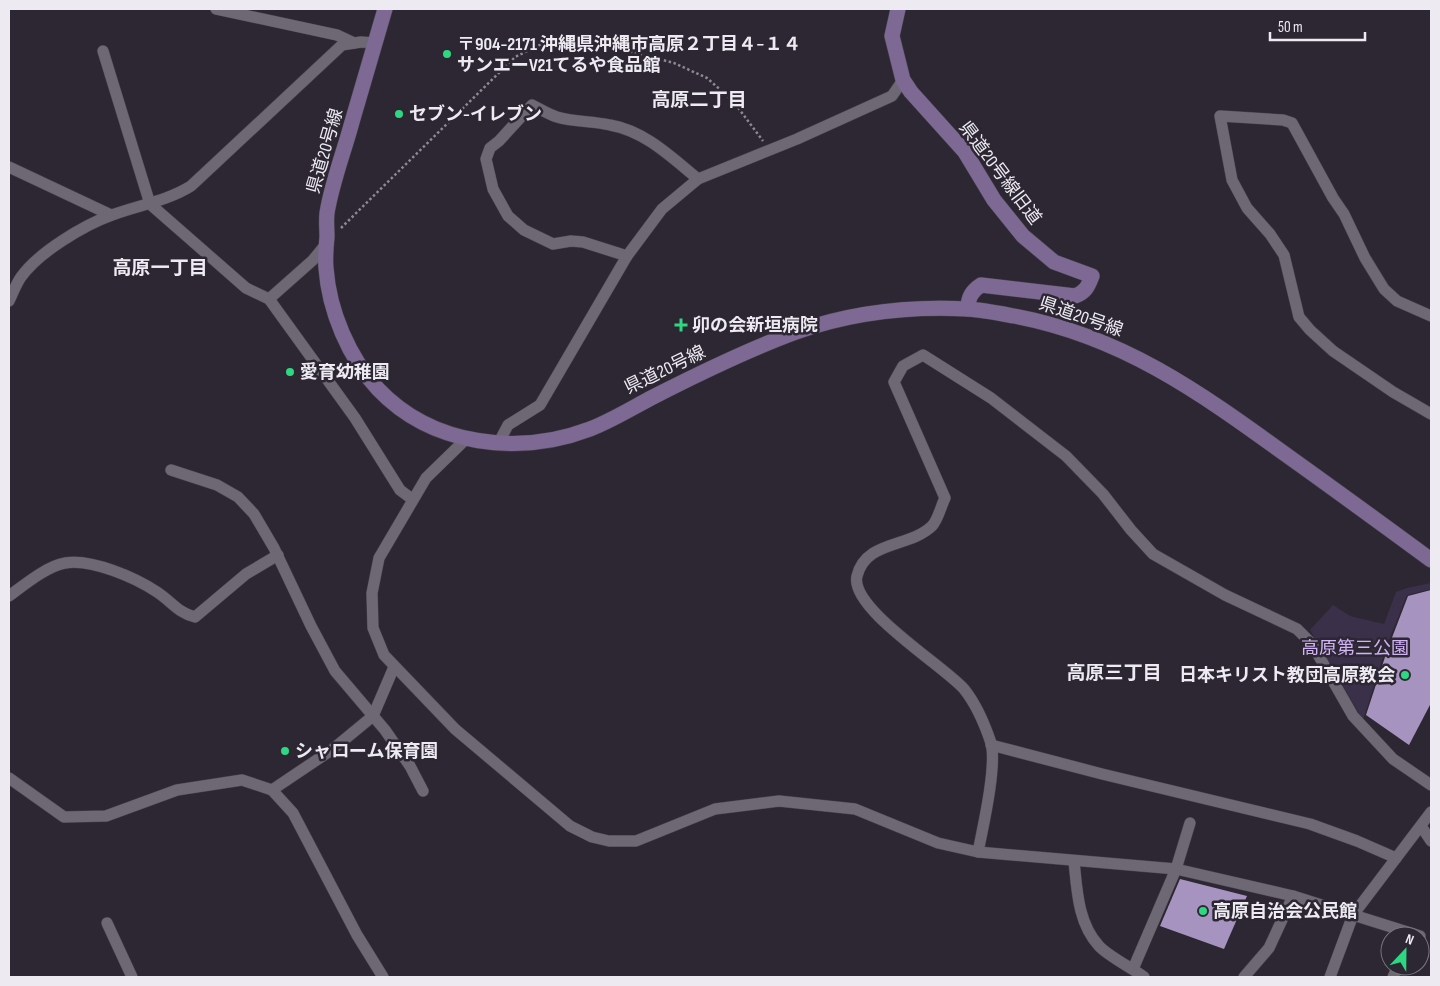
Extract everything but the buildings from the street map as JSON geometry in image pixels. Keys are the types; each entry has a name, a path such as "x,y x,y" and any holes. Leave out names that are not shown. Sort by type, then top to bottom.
{"main road":[{"name":"県道20号線","path":"385,9 335,179 327,215 326,269 334,310 347,345 356,362 386,397 403,411 444,432 466,439 498,444 534,443 590,429 749,350 818,325 882,312 968,309 1034,320 1065,328 1138,358 1222,408 1431,560"},
{"name":"県道20号線旧道","path":"898,9 892,36 903,80 911,92 965,152 994,200 1023,236 1054,262 1092,276 1088,288 1075,296 982,285 974,290 968,309"}],"street":[{"path":"216,9 337,35 355,43"},
{"path":"9,301 20,278 35,260 71,236 111,215 176,195 192,186 342,45 375,43"},
{"path":"103,51 150,204 246,288 269,299 356,418 400,490 412,499"},
{"path":"498,444 508,425 540,405 627,256 662,209 698,179 797,139 892,96 903,80"},
{"path":"627,256 584,242 571,241 553,244 524,230 508,216 493,190 486,159 490,148 499,141 532,105 556,117 611,125 641,136 666,152 698,179"},
{"path":"1431,316 1397,301 1384,289 1365,258 1344,214 1333,198 1292,123 1283,120 1220,116 1232,180 1247,208 1270,234 1284,255 1299,317 1333,351 1393,392 1431,414"},
{"path":"9,167 111,215"},
{"path":"269,299 313,260 326,244"},
{"path":"978,852 992,764 991,745 973,702 962,688 940,667 891,628 864,600 856,579 861,563 883,547 913,538 933,525 945,498 894,382 903,366 923,354 991,398 1066,456 1103,494 1131,530 1153,554 1225,595 1297,629 1312,644 1353,716 1393,759 1431,785"},
{"path":"466,439 426,478 378,558 372,593 373,628 384,655 455,729 570,826 592,837 608,841 636,841 715,809 779,801 855,809 938,843 978,852 1176,869 1293,896 1386,926"},
{"path":"171,470 217,485 238,497 254,514 278,555 335,672 385,730 410,766 423,791"},
{"path":"9,596 35,576 65,563 86,564 119,572 144,584 160,594 184,614 195,617 246,574 278,555"},
{"path":"272,790 333,749 373,716 394,667"},
{"path":"991,745 1310,824 1396,858"},
{"path":"9,778 64,817 106,816 177,790 242,780 272,790 293,813 357,935 383,977"},
{"path":"1330,977 1353,915 1431,812"},
{"path":"1133,969 1176,869 1190,824"},
{"path":"1421,826 1431,841"},
{"path":"1074,861 1078,903 1087,929 1100,947 1144,977"},
{"path":"1244,977 1269,948 1293,896"},
{"path":"107,923 132,977"}],"green space":[{"name":"高原第三公園","path":"1431,583 1431,589 1407,595 1388,642 1363,720 1310,630 1333,605 1350,616 1384,624 1396,592"}],"place":[{"name":"〒904-2171 沖縄県沖縄市高原２丁目４−１４ サンエーV21てるや食品館","path":"447,54"},
{"name":"セブン-イレブン","path":"399,114"},
{"name":"卯の会新垣病院","path":"681,325"},
{"name":"愛育幼稚園","path":"290,372"},
{"name":"日本キリスト教団高原教会","path":"1405,675"},
{"name":"シャローム保育園","path":"285,751"},
{"name":"高原自治会公民館","path":"1203,911"}],"district":[{"name":"高原二丁目","path":"699,100"},
{"name":"高原一丁目","path":"160,268"},
{"name":"高原三丁目","path":"1114,673"}]}
